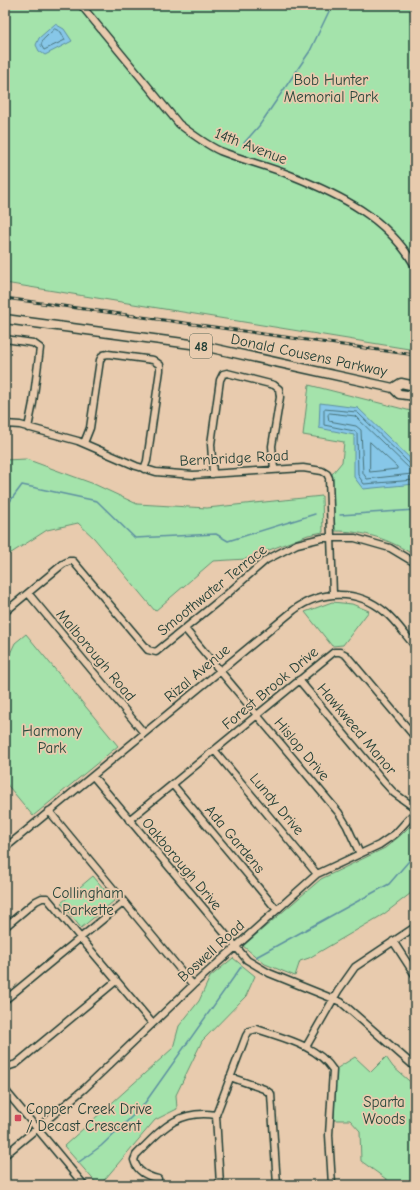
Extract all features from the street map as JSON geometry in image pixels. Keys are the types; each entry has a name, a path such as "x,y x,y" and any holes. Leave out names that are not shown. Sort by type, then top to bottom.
{"main road":[{"name":"Donald Cousens Parkway","path":"5,319 198,345 393,388 399,394 415,396"},
{"name":"Donald Cousens Parkway","path":"393,388 401,383 415,386"}],"street":[{"name":"14th Avenue","path":"81,5 179,124 197,138 219,150 289,175 343,199 364,211 380,222 394,236 407,252 415,266"},
{"path":"5,339 33,343 40,348 33,403 28,428"},
{"path":"84,443 90,428 100,360 104,355 108,354 153,360 160,365 160,370 147,461 144,469"},
{"path":"213,474 212,437 220,380 223,374 274,385 279,389 280,397 272,446 274,469"},
{"name":"Bernbridge Road","path":"5,424 28,428 84,443 115,458 144,469 175,474 213,474 309,468 322,471 327,474 329,478 333,594"},
{"name":"Smoothwater Terrace","path":"5,612 64,564 69,561 73,561 148,650 159,651 270,557 303,542 331,538 355,538 378,543 395,550 415,563"},
{"name":"Malborough Road","path":"28,593 144,733"},
{"name":"Rizal Avenue","path":"5,848 299,606 314,598 333,594 353,596 376,605 391,618 415,646"},
{"name":"Hislop Drive","path":"185,629 339,813 360,854"},
{"name":"Forest Brook Drive","path":"129,820 334,652 343,653 415,737"},
{"name":"Hawkweed Manor","path":"299,680 390,788 415,808"},
{"name":"Lundy Drive","path":"215,750 317,874"},
{"name":"Oakborough Drive","path":"93,776 247,960 262,970 334,999 351,1009 415,1067"},
{"name":"Ada Gardens","path":"173,785 277,910"},
{"path":"49,811 193,985"},
{"name":"Boswell Road","path":"7,1153 84,1089 193,985 317,874 379,845 395,834 415,812"},
{"path":"5,927 36,901 42,898 47,898 152,1023"},
{"path":"5,1000 124,902"},
{"path":"306,1047 355,967 415,927"},
{"path":"393,941 415,975"},
{"path":"5,1064 10,1066 16,1064 116,981"},
{"path":"220,1185 216,1115 246,1036 253,1029 306,1047 323,1059 333,1070 329,1135 332,1185"},
{"path":"230,1077 271,1094 277,1185"},
{"path":"5,1090 84,1185"},
{"path":"158,1179 146,1176 135,1166 134,1160 136,1155 160,1130 173,1121 185,1116 216,1115"},
{"path":"5,1146 7,1153"}],"green space":[{"name":"Bob Hunter Memorial Park","path":"5,5 415,5 415,350 5,283"},
{"path":"309,385 415,412 415,556 396,545 376,537 346,531 335,531 332,474 342,462 344,442 303,435"},
{"path":"26,459 94,484 137,504 207,508 322,496 323,532 308,535 246,559 213,561 155,611 94,538 78,523 47,530 5,557 5,460"},
{"path":"332,602 352,604 369,611 343,645 332,646 305,612"},
{"name":"Harmony Park","path":"26,634 118,746 33,816 5,782 5,664 15,643"},
{"path":"415,821 415,890 384,914 309,958 300,961 295,976 265,964 243,946 321,879 385,848"},
{"name":"Collingham Parkette","path":"93,876 114,901 81,928 61,903"},
{"path":"233,958 255,976 246,996 202,1041 176,1095 177,1109 155,1120 100,1185 98,1185 64,1146 173,1048 179,1026 199,1001 210,977"},
{"name":"Sparta Woods","path":"355,1057 371,1072 386,1057 393,1067 415,1086 415,1184 393,1184 361,1161 360,1131 350,1120 334,1120 336,1069"}],"water":[{"path":"55,24 64,29 72,41 45,55 39,51 36,45 39,38"},
{"path":"320,403 358,408 415,463 415,484 363,489 354,477 354,435 319,428"}],"waterway":[{"path":"244,143 259,126 310,51 332,5"},
{"path":"5,508 22,485 97,501 135,538 216,534 228,541 315,514"},
{"path":"340,515 415,510"},
{"path":"256,957 389,884 415,854"},
{"path":"79,1162 101,1146 142,1107 241,967"}],"railway":[{"path":"5,298 415,355"}],"place":[{"name":"Copper Creek Drive / Decast Crescent","path":"18,1118"}]}
